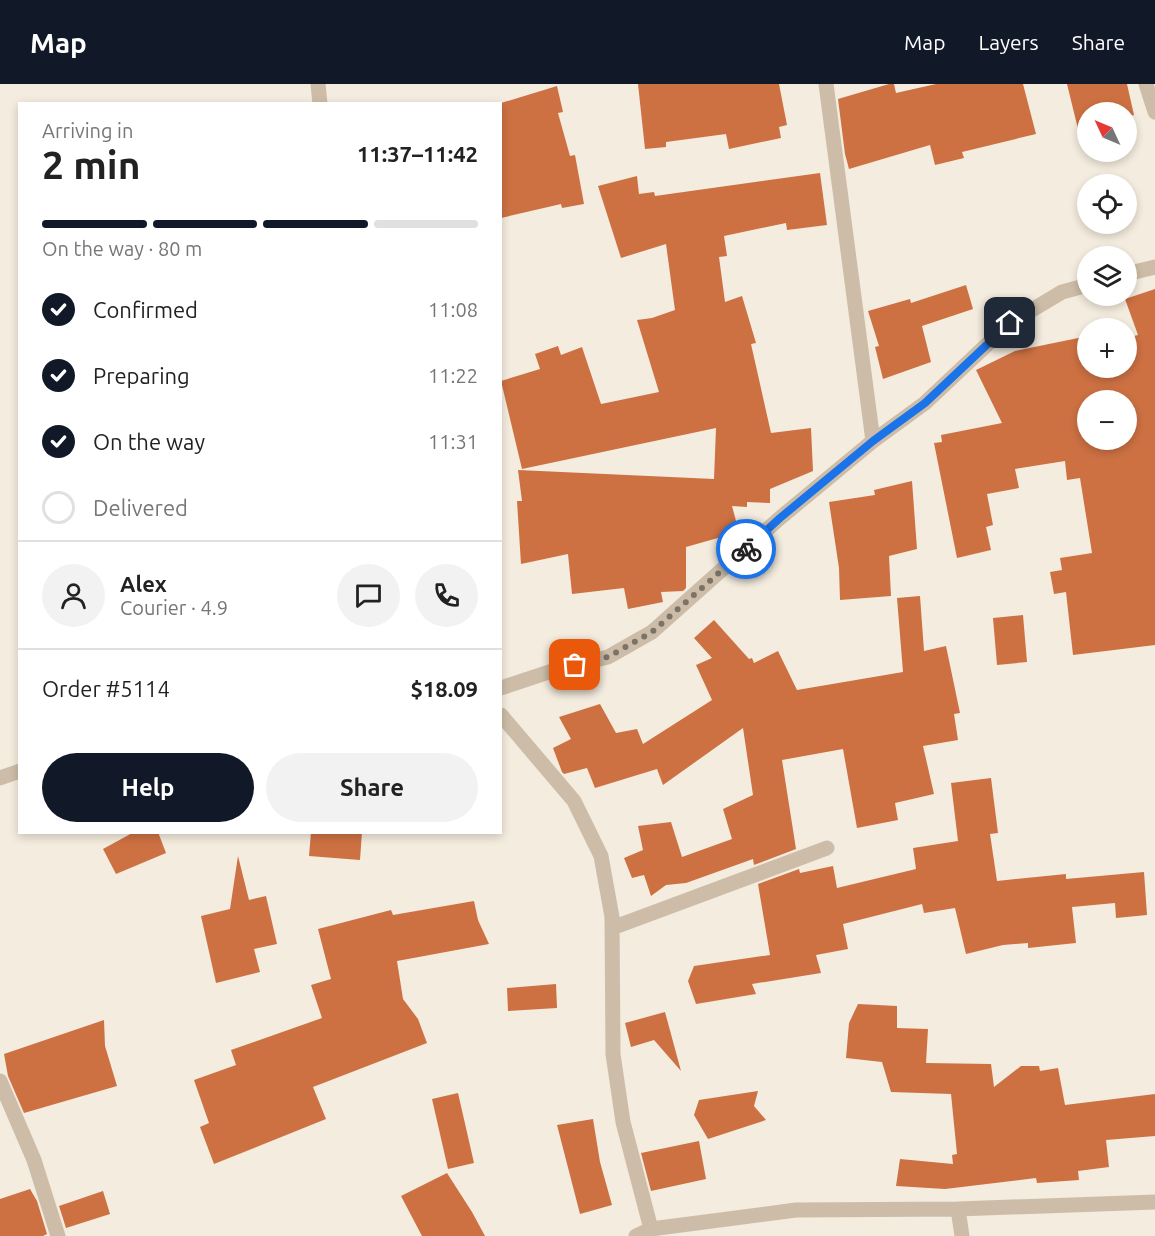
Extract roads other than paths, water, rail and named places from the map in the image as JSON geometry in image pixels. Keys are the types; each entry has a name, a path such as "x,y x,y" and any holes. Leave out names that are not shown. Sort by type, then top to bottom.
{"street":[{"path":"318,84 320,102"},
{"path":"826,84 873,441"},
{"path":"1146,84 1155,112"},
{"path":"1137,271 1155,267"},
{"path":"502,688 558,669 608,657 652,632 780,518 873,441 925,403 1010,323 1062,292 1077,288"},
{"path":"502,716 574,801 601,856 612,928 613,1054 623,1122 651,1229"},
{"path":"0,778 18,772"},
{"path":"612,928 827,848"},
{"path":"0,1082 34,1160 58,1236"},
{"path":"636,1236 651,1229 796,1210 958,1209 1155,1202"},
{"path":"958,1209 962,1236"}]}
